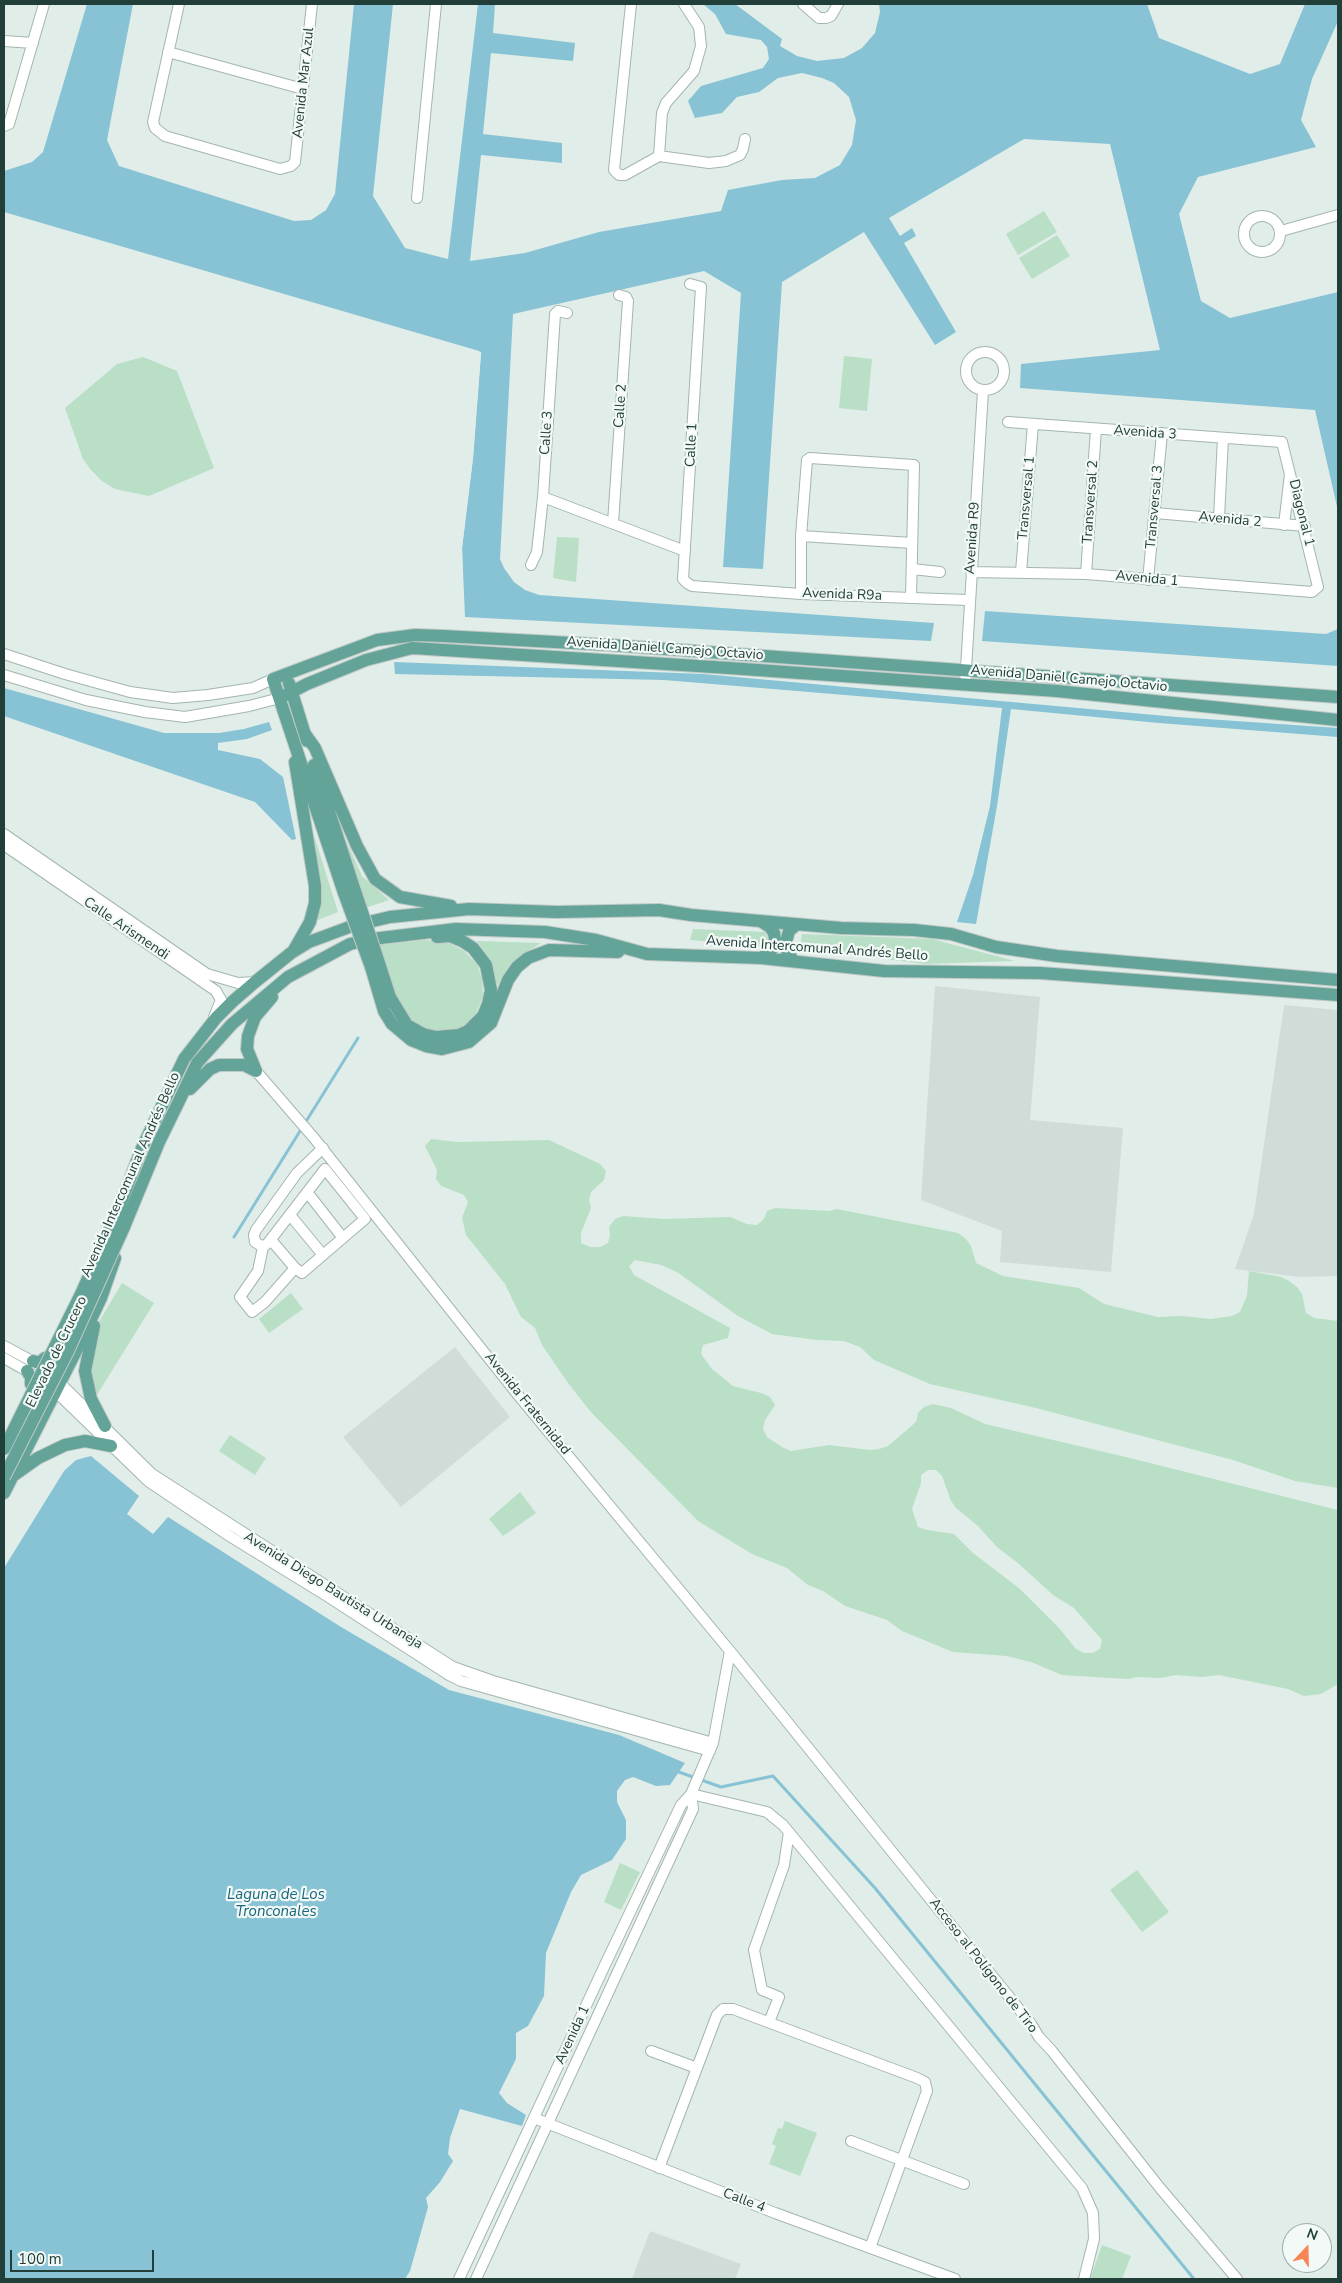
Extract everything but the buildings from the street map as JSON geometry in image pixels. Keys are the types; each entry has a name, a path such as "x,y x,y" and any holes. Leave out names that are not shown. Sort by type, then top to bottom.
{"main road":[{"name":"Avenida Daniel Camejo Octavio","path":"273,679 377,640 414,636 610,645 1338,697"},
{"name":"Avenida Daniel Camejo Octavio","path":"280,698 366,660 412,648 1058,691 1338,720"},
{"path":"286,675 349,892"},
{"path":"273,679 375,966 398,1014 407,1025 423,1034 436,1037 458,1035 468,1031 483,1016 491,990 490,978 486,965 473,948 450,936 380,938"},
{"path":"291,734 297,784 315,886 315,903 310,922 291,954"},
{"path":"304,734 314,748 357,846 375,879 400,896 469,908"},
{"name":"Avenida Intercomunal Andrés Bello","path":"8,1477 68,1351 119,1225 139,1158 184,1059 232,1002 291,954 334,932 365,922 390,917 469,908 557,912 659,910 762,922 841,928 914,930 951,934 996,947 1057,956 1338,980"},
{"path":"761,958 769,953 774,946 775,939 774,932 762,922"},
{"path":"793,960 787,952 786,942 789,931 796,924"},
{"name":"Avenida Intercomunal Andrés Bello","path":"4,1449 81,1294 151,1164 197,1063 226,1031 267,994 302,968 350,944 415,932 456,928 544,932 596,940 647,954 793,960 884,971 1040,973 1338,995"},
{"path":"375,966 384,1010 392,1024 412,1040 426,1046 442,1049 469,1042 491,1023 508,980 517,966 528,958 549,950 647,954"},
{"path":"256,1071 247,1049 248,1036 255,1017 267,1002 302,968"},
{"path":"180,1099 210,1069 219,1066 244,1065 256,1071"},
{"name":"Elevado de Crucero","path":"4,1437 35,1369 139,1158"},
{"name":"Elevado de Crucero","path":"4,1493 8,1477 58,1386 100,1298 151,1164"},
{"path":"100,1298 85,1371 93,1405 104,1426"},
{"path":"8,1477 38,1458 65,1445 85,1441 111,1446"}],"street":[{"path":"6,125 44,4"},
{"path":"179,4 168,52 304,89"},
{"path":"417,198 436,4"},
{"path":"631,4 614,170 619,175 625,176 659,156 709,163 726,162 740,155 744,149 745,139"},
{"path":"659,156 662,113 670,98 694,72 701,46 699,26 684,4"},
{"path":"802,4 819,18 826,18 831,16 838,4"},
{"name":"Avenida Mar Azul","path":"168,52 153,122 160,133 280,169 286,169 295,162 304,89 309,5"},
{"path":"4,41 33,43"},
{"path":"1281,231 1338,215"},
{"name":"Calle 1","path":"690,284 701,287 683,579 692,586 716,588"},
{"name":"Calle 2","path":"613,523 628,301 626,297 619,295"},
{"name":"Calle 3","path":"531,565 537,552 543,497 555,314 558,311 568,313"},
{"name":"Avenida R9","path":"965,684 968,600 983,391"},
{"name":"Avenida 3","path":"1008,422 1096,430 1282,442"},
{"name":"Transversal 1","path":"1020,572 1033,424"},
{"name":"Transversal 2","path":"1086,574 1096,430"},
{"name":"Transversal 3","path":"1148,580 1162,433"},
{"path":"1220,518 1223,438"},
{"name":"Diagonal 1","path":"1282,442 1319,585"},
{"path":"801,594 801,536 807,460 810,458 912,464 915,468 911,598"},
{"path":"1284,525 1290,468"},
{"path":"543,497 685,551"},
{"name":"Avenida 2","path":"1155,513 1305,526"},
{"path":"801,536 912,543"},
{"path":"912,569 940,572"},
{"name":"Avenida 1","path":"971,572 1086,574 1312,592 1317,590 1319,585"},
{"name":"Avenida R9a","path":"716,588 801,594 968,600"},
{"name":"Avenida Daniel Camejo Octavio","path":"4,654 65,674 130,692 173,698 253,688 273,679"},
{"name":"Avenida Daniel Camejo Octavio","path":"4,675 86,700 145,712 185,717 249,706 280,698"},
{"name":"Calle Arismendi","path":"4,834 206,974 238,983 256,982"},
{"name":"Calle Arismendi","path":"4,845 216,991 220,1000 209,1027"},
{"name":"Avenida Fraternidad","path":"256,1071 323,1148 518,1395 730,1651"},
{"path":"295,1268 256,1311 249,1310 240,1297 258,1271 267,1243 323,1170 327,1169 365,1218 302,1273 267,1243 255,1242 254,1235 256,1230 300,1169 323,1148"},
{"path":"307,1192 343,1238"},
{"path":"290,1215 322,1255"},
{"name":"Avenida Diego Bautista Urbaneja","path":"4,1346 58,1386 104,1426 152,1474 453,1667 709,1753"},
{"name":"Avenida Diego Bautista Urbaneja","path":"4,1358 35,1369"},
{"name":"Avenida Diego Bautista Urbaneja","path":"58,1386 111,1446 137,1472 216,1527 448,1675 461,1681 709,1753"},
{"path":"730,1651 709,1753 692,1792 767,1812 789,1832 1082,2188 1093,2213 1094,2239 1084,2279"},
{"name":"Acceso al Polígono de Tiro","path":"730,1651 1160,2188 1237,2279"},
{"name":"Avenida 1","path":"460,2279 682,1805 692,1792"},
{"name":"Avenida 1","path":"476,2279 693,1809 692,1792"},
{"path":"769,2022 779,1997 762,1990 754,1950 784,1865 789,1832"},
{"path":"659,2168 717,2015 723,2009 733,2009 769,2022 925,2082 927,2090 870,2248"},
{"path":"651,2051 697,2068"},
{"name":"Calle 4","path":"534,2118 659,2168 955,2279"},
{"path":"851,2141 964,2184"}],"shaded area":[{"path":"935,986 1040,997 1030,1120 1123,1128 1111,1272 1000,1262 1002,1231 921,1200"},
{"path":"1284,1005 1338,1010 1338,1276 1300,1277 1235,1269 1254,1214"},
{"path":"455,1347 510,1417 401,1507 343,1437"},
{"path":"650,2231 741,2264 735,2279 632,2279"}],"green space":[{"path":"1044,211 1057,232 1018,255 1006,234"},
{"path":"1057,235 1070,256 1032,279 1019,258"},
{"path":"844,356 872,359 867,411 839,408"},
{"path":"143,357 177,371 214,468 149,496 115,489 102,481 91,470 83,459 65,408 117,364"},
{"path":"557,537 579,538 576,582 553,578"},
{"path":"308,816 338,912 318,920"},
{"path":"337,820 362,876 389,900 365,908"},
{"path":"693,929 765,932 769,941 759,946 690,940"},
{"path":"802,934 932,939 1015,961 924,964 800,948"},
{"path":"425,940 447,942 464,951 477,964 482,979 483,996 476,1013 462,1029 434,1033 404,1018 377,945"},
{"path":"477,941 541,943 512,962 497,986 490,960"},
{"path":"431,1139 458,1142 549,1140 600,1164 606,1171 604,1180 591,1192 589,1200 591,1208 581,1233 581,1243 590,1247 600,1247 608,1243 609,1227 615,1219 623,1216 663,1219 730,1217 747,1224 757,1225 764,1219 767,1211 775,1208 829,1211 837,1209 958,1233 971,1246 976,1263 1003,1276 1079,1288 1104,1304 1158,1317 1181,1316 1211,1319 1232,1316 1240,1312 1247,1296 1249,1271 1281,1277 1289,1281 1302,1294 1306,1313 1314,1318 1338,1321 1338,1488 1295,1481 1233,1460 1036,1408 930,1384 874,1360 860,1347 844,1341 817,1340 772,1334 738,1316 677,1272 661,1265 635,1260 629,1266 634,1275 730,1328 728,1338 703,1345 701,1354 712,1369 733,1386 770,1397 775,1405 765,1420 763,1429 767,1437 791,1451 829,1445 870,1450 879,1449 888,1446 916,1422 918,1413 924,1407 933,1404 951,1408 985,1424 1338,1510 1338,1684 1321,1694 1304,1696 1288,1689 1219,1675 1202,1677 1176,1675 1160,1678 1138,1677 1128,1679 1062,1675 1031,1662 1007,1656 953,1652 902,1631 887,1620 845,1606 823,1591 808,1585 787,1568 752,1554 698,1521 590,1411 542,1345 535,1328 521,1317 505,1284 466,1235 462,1218 468,1202 464,1195 441,1186 436,1179 437,1170 425,1146","holes":["928,1470 936,1470 942,1476 951,1501 956,1508 978,1526 997,1547 1053,1595 1074,1608 1102,1640 1100,1649 1093,1653 1084,1653 1076,1649 1059,1628 1020,1589 973,1553 954,1534 918,1527 912,1509 921,1483 921,1475"]},
{"path":"122,1283 154,1303 95,1398 88,1371 97,1325"},
{"path":"291,1293 303,1309 269,1333 259,1319"},
{"path":"230,1435 266,1458 255,1475 219,1451"},
{"path":"520,1492 536,1513 503,1536 489,1519"},
{"path":"620,1863 640,1872 621,1910 604,1902"},
{"path":"1137,1870 1169,1912 1142,1932 1110,1890"},
{"path":"785,2121 817,2133 800,2176 769,2164 776,2146 772,2144 778,2128 782,2129"},
{"path":"1102,2245 1131,2256 1122,2279 1090,2279"}],"water":[{"path":"87,4 133,4 107,140 119,166 294,221 311,220 326,210 335,194 354,4 393,4 373,196 405,248 448,259 478,4 495,4 493,33 575,43 573,61 491,53 483,134 562,143 562,163 481,155 470,261 525,253 599,232 721,211 728,190 782,180 815,178 840,165 852,145 856,120 849,97 834,83 822,78 802,73 778,78 759,92 737,97 722,113 695,118 688,101 701,86 763,68 769,59 767,47 761,40 726,34 715,14 703,4 735,4 782,39 780,46 797,56 817,61 844,58 862,48 875,33 880,12 879,4 1147,4 1159,38 1250,74 1280,64 1305,4 1338,4 1338,21 1312,79 1301,120 1316,147 1198,177 1179,214 1201,301 1230,318 1338,292 1338,511 1315,410 1020,388 1021,364 1160,350 1110,144 1024,139 889,218 900,236 912,228 916,236 904,243 956,332 935,345 864,232 782,282 763,569 723,567 741,293 704,271 513,314 500,559 514,582 525,590 539,595 934,623 931,641 465,617 462,548 473,458 481,354 479,351 4,212 4,171 32,162 43,152"},
{"path":"985,611 1326,634 1338,629 1338,666 982,641"},
{"path":"394,662 703,674 1177,717 1338,728 1338,737 1011,709 997,806 976,924 957,922 973,875 990,806 1002,708 664,680 395,674"},
{"path":"4,688 164,733 219,733 269,722 272,730 247,739 218,743 218,750 260,759 283,777 296,839 292,840 255,802 4,716"},
{"name":"Laguna de Los Tronconales","path":"91,1456 139,1496 127,1514 153,1534 168,1517 341,1627 449,1690 619,1735 685,1763 670,1785 656,1786 633,1777 625,1780 617,1791 617,1802 626,1820 626,1839 612,1860 581,1875 571,1892 546,1953 544,1996 528,2026 516,2033 516,2059 499,2093 507,2103 526,2115 522,2126 460,2109 450,2138 448,2154 453,2161 440,2182 426,2198 428,2207 410,2271 405,2279 4,2279 4,1568 64,1471 76,1460"}],"pier":[{"path":"165,260 481,352 473,458 462,548 463,587 460,587 459,548 471,458 479,353 164,262"}],"waterway":[{"path":"234,1237 358,1038"},
{"path":"679,1772 721,1787 773,1776 875,1888 1194,2279"}]}
